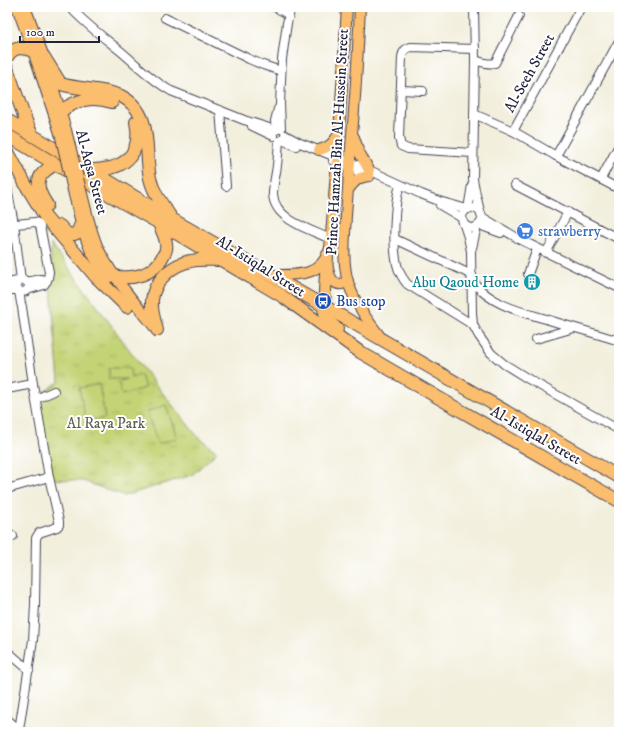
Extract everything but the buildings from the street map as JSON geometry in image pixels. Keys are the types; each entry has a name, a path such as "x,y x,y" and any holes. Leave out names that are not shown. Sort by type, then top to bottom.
{"highway":[{"path":"7,57 16,49 26,48 39,54 61,84 114,94 129,101 136,107 141,114 145,128 150,178 156,193 170,218"},
{"path":"7,68 32,135"},
{"path":"61,111 79,101 101,99 122,105 136,120 138,139 136,148 132,155 124,163 114,167 90,170"},
{"name":"Al-Istiqlal Street","path":"7,120 170,218 383,341 436,367 619,477"},
{"name":"Al-Istiqlal Street","path":"7,136 282,296 360,352 619,501"},
{"path":"7,150 46,218 96,277 127,307"},
{"path":"55,164 43,173 40,178 40,193 60,226 67,234 71,235 78,233 82,224"},
{"path":"114,276 131,278 150,272 158,265 165,253 166,245 165,238 158,223"},
{"path":"327,256 324,306 325,313 328,320 340,333 344,340"},
{"path":"157,330 153,318 152,300 157,284 164,276 171,270 190,261 220,260"}],"main road":[{"name":"Al-Aqsa Street","path":"17,7 39,54 61,111 63,132"},
{"name":"Al-Aqsa Street","path":"25,7 63,132 78,195 82,224 88,244 97,262 127,307"},
{"path":"339,7 346,30"},
{"name":"Prince Hamzah Bin Al-Hussein Street","path":"270,275 299,275 310,272 319,267 327,256 330,248 347,7"},
{"name":"Prince Hamzah Bin Al-Hussein Street","path":"360,7 344,253 348,282 353,296 360,309 383,341"},
{"path":"348,190 356,180 369,173 352,133"},
{"path":"313,149 331,145 339,134"},
{"name":"Al-Aqsa Street","path":"78,195 99,249 114,276 157,330"},
{"path":"327,256 329,276 332,280 339,284 348,282"}],"street":[{"path":"70,7 151,78 170,91 257,124 337,160 400,186 439,201 468,209 476,209 480,213 480,221 471,251"},
{"path":"275,7 290,11 283,47 278,163 273,193 278,209 288,218 301,226 331,239"},
{"path":"474,7 475,60 473,179 468,209 463,213 462,220 471,251 473,325 491,353 504,364 619,430"},
{"name":"Al-Seeh Street","path":"513,131 581,7"},
{"path":"475,60 492,64 495,63 519,16"},
{"path":"165,18 249,59 281,71"},
{"path":"556,156 619,41"},
{"path":"473,153 408,149 401,146 399,138 404,50 411,47 475,49"},
{"path":"401,90 423,91"},
{"path":"220,110 226,186"},
{"path":"474,114 513,131 556,156 619,189"},
{"path":"601,179 619,146"},
{"path":"400,186 440,205 462,220 468,227 474,228 480,221 473,179"},
{"path":"515,185 619,239"},
{"path":"400,186 395,216 395,253 400,275 407,284 473,325"},
{"path":"7,187 11,225 22,281 29,286 22,291"},
{"path":"546,253 568,212"},
{"path":"480,221 619,288"},
{"path":"7,290 22,291 44,285 49,275 40,226 38,223 35,222 11,225"},
{"path":"395,239 472,277 476,286 481,291 509,308 619,341"},
{"path":"528,274 537,249"},
{"path":"7,283 41,279 47,281"},
{"path":"22,281 16,287 22,291"},
{"path":"20,731 33,640 36,538 39,533 59,525 32,384 22,307 22,291"},
{"path":"536,339 574,328"},
{"path":"7,389 32,384"},
{"path":"36,400 54,391"},
{"path":"7,489 49,477"},
{"path":"7,651 28,670"},
{"path":"7,719 20,731"}],"green space":[{"name":"Al Raya Park","path":"51,244 148,375 198,437 217,452 192,475 124,496 83,481 51,479 35,398 59,382 51,289"},
{"path":"109,368 130,368 131,378 141,375 145,388 122,395 118,382 127,379 109,379"},
{"path":"99,384 105,418 86,421 79,388"},
{"path":"166,405 177,438 158,444 147,412"}],"place":[{"name":"strawberry","path":"525,231"},
{"name":"Abu Qaoud Home","path":"532,282"},
{"name":"Bus stop","path":"323,301"}]}
